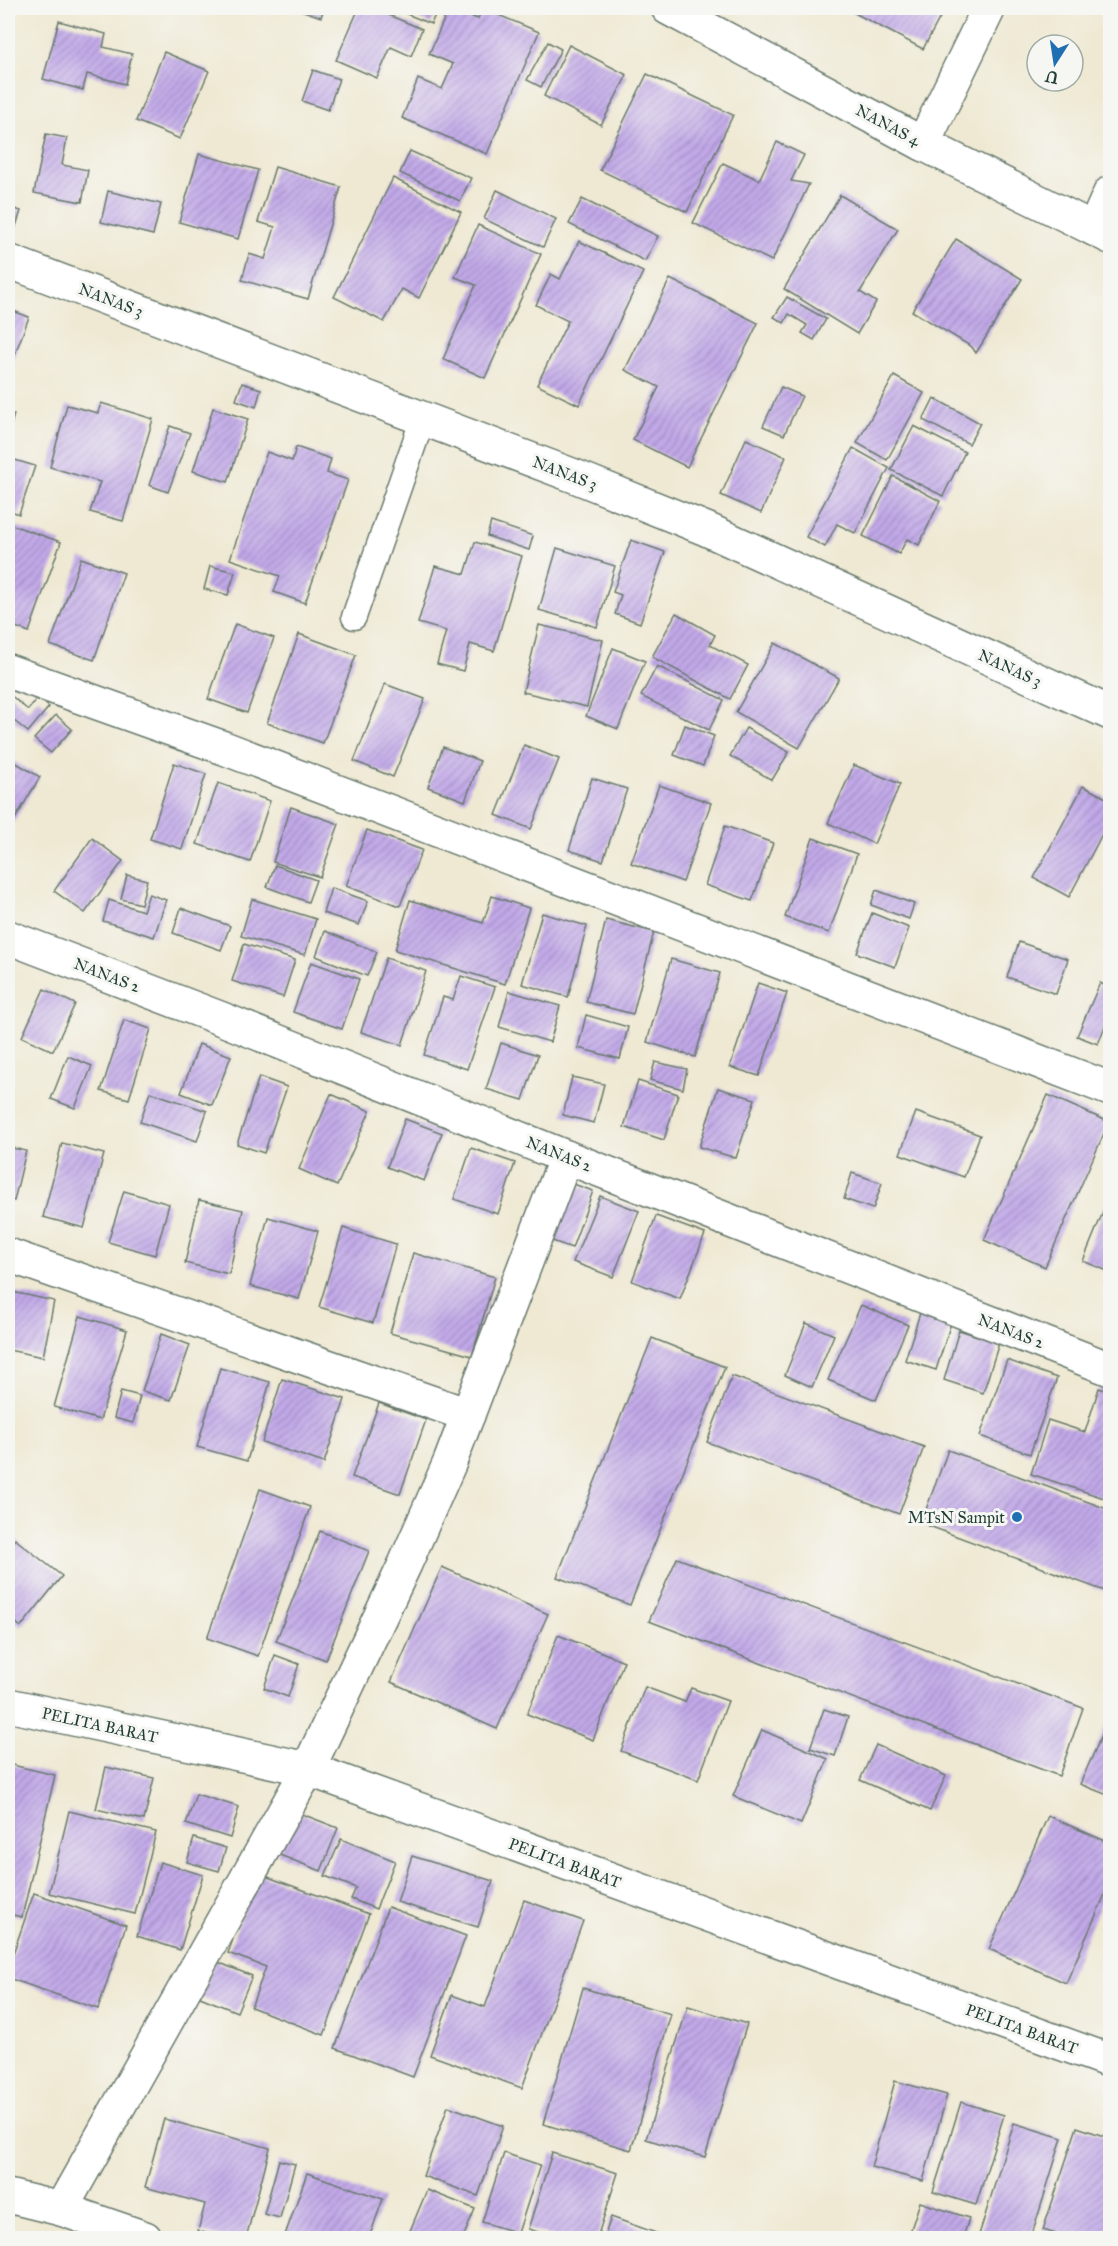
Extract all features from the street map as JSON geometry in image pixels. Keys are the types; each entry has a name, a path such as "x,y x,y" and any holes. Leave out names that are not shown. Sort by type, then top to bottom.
{"street":[{"name":"NANAS 4","path":"668,8 923,144 1102,233"},
{"path":"923,144 989,8"},
{"path":"1102,233 1110,193"},
{"name":"NANAS 3","path":"8,261 423,418 706,529 1110,713"},
{"path":"8,671 224,747 1110,1089"},
{"name":"NANAS 2","path":"8,937 233,1023 566,1157 1110,1369"},
{"path":"61,2209 308,1769 405,1564 468,1415 566,1157"},
{"path":"8,1255 468,1415"},
{"name":"PELITA BARAT","path":"8,1705 308,1769 1110,2061"},
{"path":"8,2196 61,2209 145,2238"}],"lane":[{"path":"354,617 423,418"}],"building":[{"path":"295,8 324,8 321,17"},
{"path":"359,8 372,8 422,29 411,56 391,47 377,78 336,60"},
{"path":"392,8 438,8 431,24"},
{"path":"449,8 478,19 482,8 539,32 487,154 402,118 418,79 442,89 453,64 429,54"},
{"path":"845,8 945,8 923,49"},
{"path":"59,21 106,34 103,47 132,54 125,84 87,74 83,90 43,79"},
{"path":"548,42 561,49 541,87 527,80"},
{"path":"569,45 627,75 601,125 544,96"},
{"path":"164,52 209,71 180,139 136,121"},
{"path":"313,70 339,79 328,110 302,101"},
{"path":"647,74 733,115 687,212 600,170"},
{"path":"46,134 67,138 62,165 88,170 82,202 34,193"},
{"path":"777,142 804,155 791,181 809,184 772,261 693,223 723,163 759,180"},
{"path":"410,151 471,178 460,201 400,173"},
{"path":"199,154 258,170 238,239 179,222"},
{"path":"275,167 341,187 308,299 242,280 249,254 265,259 275,227 258,222"},
{"path":"393,178 461,212 419,298 402,289 384,322 334,297"},
{"path":"497,190 556,219 543,247 484,219"},
{"path":"108,191 161,204 153,235 101,222"},
{"path":"840,195 898,229 860,292 876,302 857,334 784,289"},
{"path":"582,199 658,236 645,261 569,224"},
{"path":"8,207 21,211 15,229 8,227"},
{"path":"478,225 541,254 485,378 443,359 476,285 455,277"},
{"path":"956,239 1022,279 976,353 972,347 912,311"},
{"path":"579,241 643,272 579,405 537,385 568,321 536,305 551,274 560,279"},
{"path":"670,279 758,323 687,467 633,440 659,387 625,370"},
{"path":"787,297 826,319 814,340 802,333 807,325 789,314 784,323 774,317"},
{"path":"8,309 29,317 8,373"},
{"path":"894,376 924,393 887,460 857,443"},
{"path":"242,383 261,389 256,407 236,400"},
{"path":"781,387 802,396 784,435 763,426"},
{"path":"934,398 980,423 969,444 923,420"},
{"path":"101,403 153,419 123,521 90,512 100,482 50,467 67,405 98,413"},
{"path":"213,408 248,419 228,482 193,471"},
{"path":"8,413 14,414 8,437"},
{"path":"170,426 190,433 168,492 149,485"},
{"path":"914,426 965,452 943,496 891,470"},
{"path":"746,439 786,457 761,513 721,495"},
{"path":"296,447 331,459 327,473 348,480 305,603 274,592 280,576 230,559 267,452 292,461"},
{"path":"853,448 889,468 855,533 837,524 825,547 806,537"},
{"path":"8,458 35,466 19,514 8,510"},
{"path":"893,476 940,501 919,545 907,539 899,554 863,536"},
{"path":"491,522 533,536 529,550 487,536"},
{"path":"9,524 61,542 29,632 8,624"},
{"path":"631,540 665,552 640,623 615,614 621,595 613,592"},
{"path":"475,542 522,556 494,651 470,644 463,671 437,664 446,631 418,623 435,566 465,574"},
{"path":"557,548 615,566 597,627 539,610"},
{"path":"81,558 124,573 94,660 50,645"},
{"path":"210,566 235,572 228,595 204,589"},
{"path":"676,613 715,635 710,645 748,665 730,699 652,657"},
{"path":"235,624 274,638 247,713 208,699"},
{"path":"539,625 603,640 587,707 523,692"},
{"path":"299,634 356,655 323,743 267,723"},
{"path":"775,643 839,678 799,748 736,712"},
{"path":"613,648 645,661 618,729 586,716"},
{"path":"657,666 724,700 709,730 641,696"},
{"path":"385,684 425,699 393,777 354,761"},
{"path":"8,693 28,710 38,698 49,707 28,732 8,716"},
{"path":"56,715 72,729 51,753 34,739"},
{"path":"685,725 714,736 703,766 674,755"},
{"path":"746,728 789,752 772,780 730,756"},
{"path":"524,745 559,759 531,829 496,815"},
{"path":"443,747 480,761 465,801 428,787"},
{"path":"8,758 40,777 8,831"},
{"path":"174,763 206,774 182,849 150,839"},
{"path":"854,765 900,784 874,844 828,823"},
{"path":"592,778 627,789 603,861 569,850"},
{"path":"218,783 270,801 250,862 197,844"},
{"path":"659,785 711,803 683,882 631,863"},
{"path":"1083,786 1110,800 1110,819 1069,897 1034,878"},
{"path":"291,807 339,824 320,877 273,862"},
{"path":"725,826 773,843 752,901 705,885"},
{"path":"367,830 422,850 400,906 346,886"},
{"path":"92,838 123,861 85,913 54,891"},
{"path":"813,838 857,854 829,933 785,917"},
{"path":"275,865 316,880 308,902 267,887"},
{"path":"127,875 147,880 141,904 121,899"},
{"path":"331,888 368,901 359,925 323,913"},
{"path":"876,890 914,904 909,919 871,905"},
{"path":"149,894 166,900 154,937 103,921 109,900 143,911"},
{"path":"492,896 529,908 505,984 395,950 410,900 483,923"},
{"path":"252,899 316,919 305,955 241,936"},
{"path":"181,908 230,926 221,950 173,933"},
{"path":"542,913 587,926 568,997 522,984"},
{"path":"872,913 909,928 895,967 857,953"},
{"path":"606,920 654,932 633,1014 586,1002"},
{"path":"325,931 377,952 367,976 316,956"},
{"path":"1019,942 1068,959 1056,994 1007,977"},
{"path":"244,944 295,960 283,997 232,981"},
{"path":"386,958 426,971 402,1045 361,1032"},
{"path":"671,959 720,973 695,1057 647,1042"},
{"path":"311,962 359,979 342,1029 293,1012"},
{"path":"461,976 495,987 467,1069 424,1055 443,997 453,1000"},
{"path":"758,983 787,993 759,1076 730,1067"},
{"path":"1100,983 1110,988 1110,1029 1105,1026 1098,1044 1077,1036"},
{"path":"44,989 75,1004 53,1051 22,1037"},
{"path":"509,991 560,1006 550,1042 499,1027"},
{"path":"586,1015 628,1027 620,1059 578,1048"},
{"path":"124,1020 151,1029 129,1099 101,1091"},
{"path":"501,1043 538,1055 523,1100 486,1089"},
{"path":"199,1044 231,1056 212,1105 181,1093"},
{"path":"68,1056 92,1066 75,1108 51,1099"},
{"path":"655,1062 687,1069 683,1089 650,1080"},
{"path":"259,1077 287,1087 264,1153 237,1144"},
{"path":"572,1077 604,1084 594,1123 563,1115"},
{"path":"638,1081 678,1094 664,1140 624,1127"},
{"path":"718,1088 755,1099 736,1158 699,1147"},
{"path":"150,1092 207,1111 197,1141 140,1122"},
{"path":"331,1094 370,1111 337,1186 299,1169"},
{"path":"1048,1095 1109,1122 1045,1267 984,1240"},
{"path":"916,1112 980,1135 964,1177 900,1154"},
{"path":"405,1119 442,1133 424,1181 387,1167"},
{"path":"62,1143 104,1154 84,1228 43,1217"},
{"path":"8,1147 26,1151 14,1201 8,1200"},
{"path":"471,1148 515,1163 498,1214 454,1199"},
{"path":"852,1173 882,1183 873,1209 844,1199"},
{"path":"565,1181 593,1191 572,1248 544,1238"},
{"path":"124,1191 169,1204 155,1255 108,1242"},
{"path":"1110,1195 1110,1272 1083,1261"},
{"path":"600,1196 639,1211 613,1277 573,1262"},
{"path":"199,1200 243,1210 229,1274 185,1263"},
{"path":"656,1216 705,1234 680,1299 632,1281"},
{"path":"268,1217 318,1231 299,1299 250,1286"},
{"path":"343,1228 396,1244 373,1323 319,1307"},
{"path":"413,1253 495,1277 472,1356 390,1333"},
{"path":"8,1291 54,1301 43,1357 8,1350"},
{"path":"861,1305 908,1325 876,1400 828,1380"},
{"path":"920,1313 951,1323 936,1370 905,1360"},
{"path":"80,1316 127,1330 100,1420 54,1407"},
{"path":"806,1323 834,1335 812,1387 785,1375"},
{"path":"959,1330 999,1343 983,1393 944,1380"},
{"path":"161,1334 190,1345 171,1400 142,1391"},
{"path":"652,1338 725,1367 630,1605 557,1577"},
{"path":"1007,1360 1057,1378 1030,1454 980,1436"},
{"path":"220,1368 270,1382 247,1461 197,1447"},
{"path":"732,1376 924,1447 899,1514 707,1442"},
{"path":"282,1379 345,1399 324,1463 262,1442"},
{"path":"1099,1388 1110,1392 1110,1500 1031,1474 1048,1420 1085,1432"},
{"path":"121,1391 140,1396 133,1423 114,1418"},
{"path":"379,1403 426,1420 400,1494 352,1477"},
{"name":"MTsN Sampit","path":"948,1450 1110,1510 1110,1593 921,1523"},
{"path":"260,1489 310,1507 258,1656 207,1638"},
{"path":"320,1531 369,1551 326,1660 276,1641"},
{"path":"15,1539 62,1576 21,1627 8,1616 8,1548"},
{"path":"677,1558 1083,1708 1059,1776 649,1621"},
{"path":"442,1567 548,1614 497,1729 391,1682"},
{"path":"558,1635 624,1661 593,1740 527,1714"},
{"path":"275,1655 299,1664 288,1697 264,1688"},
{"path":"645,1687 685,1702 691,1688 728,1701 698,1780 621,1751"},
{"path":"824,1709 848,1717 835,1756 810,1748"},
{"path":"1108,1721 1110,1722 1110,1796 1080,1784"},
{"path":"762,1730 828,1759 801,1824 733,1796"},
{"path":"876,1745 946,1776 930,1811 860,1780"},
{"path":"8,1764 55,1775 22,1917 8,1914"},
{"path":"106,1767 154,1778 144,1820 96,1809"},
{"path":"196,1794 239,1807 230,1838 186,1824"},
{"path":"69,1811 156,1832 135,1914 49,1893"},
{"path":"294,1811 338,1828 321,1871 277,1854"},
{"path":"1048,1816 1110,1843 1110,1883 1066,1983 989,1949"},
{"path":"194,1838 226,1848 219,1871 187,1862"},
{"path":"341,1839 395,1861 376,1909 351,1899 356,1888 325,1876"},
{"path":"412,1856 493,1881 478,1927 397,1902"},
{"path":"160,1862 203,1875 180,1950 137,1936"},
{"path":"257,1873 369,1914 324,2035 251,2007 266,1967 228,1953"},
{"path":"34,1893 126,1925 98,2009 8,1978 8,1968"},
{"path":"524,1900 583,1921 522,2088 430,2055 452,1995 485,2007"},
{"path":"388,1907 466,1936 413,2077 335,2048"},
{"path":"215,1961 252,1976 237,2012 200,1997"},
{"path":"583,1988 671,2014 631,2150 543,2124"},
{"path":"688,2006 747,2024 705,2157 646,2139"},
{"path":"895,2081 947,2095 923,2181 871,2167"},
{"path":"961,2102 1004,2115 976,2205 933,2192"},
{"path":"448,2106 503,2126 478,2196 423,2176"},
{"path":"164,2119 270,2148 246,2238 224,2238 198,2231 205,2204 145,2187"},
{"path":"1014,2123 1062,2138 1031,2238 978,2238"},
{"path":"1077,2127 1110,2138 1110,2238 1069,2238 1043,2230"},
{"path":"504,2153 540,2165 518,2233 482,2222"},
{"path":"552,2153 618,2173 597,2238 558,2238 528,2229"},
{"path":"279,2160 295,2164 280,2218 264,2214"},
{"path":"307,2173 383,2199 369,2238 284,2238"},
{"path":"427,2190 475,2209 463,2238 407,2238"},
{"path":"920,2202 969,2218 963,2238 908,2238"},
{"path":"611,2217 670,2238 604,2238"}],"place":[{"name":"MTsN Sampit","path":"1017,1517"}]}
